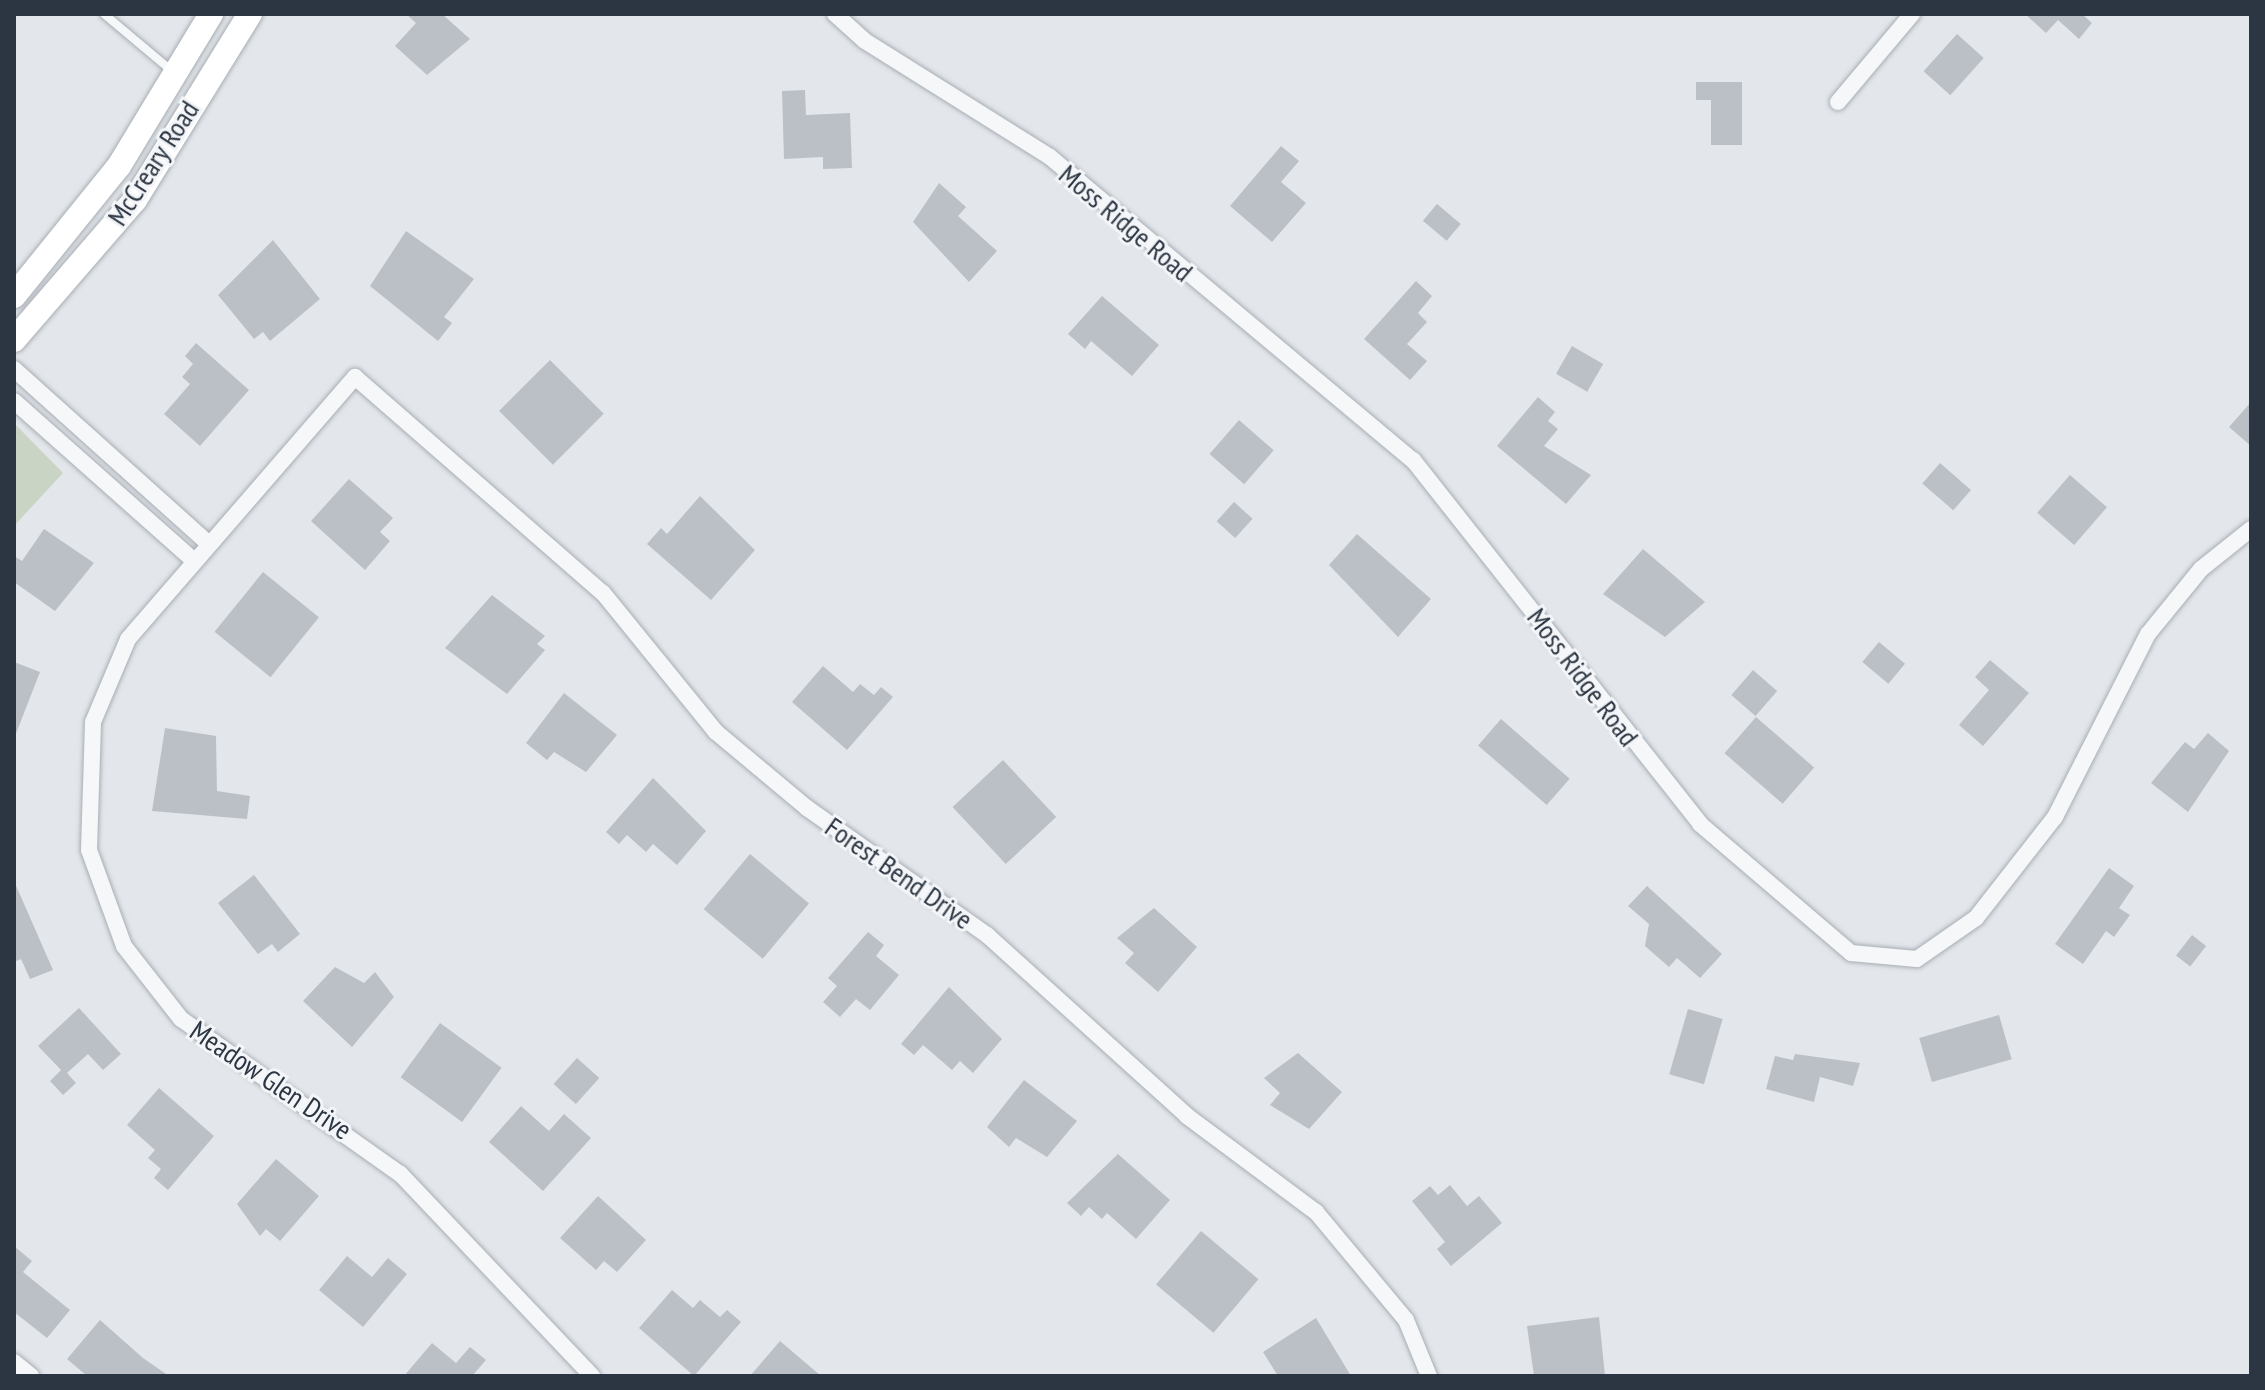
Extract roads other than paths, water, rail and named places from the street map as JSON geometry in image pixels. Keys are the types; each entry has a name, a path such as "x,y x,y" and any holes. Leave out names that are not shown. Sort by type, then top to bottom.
{"main road":[{"name":"McCreary Road","path":"14,296 119,166 173,72 211,14"},
{"name":"McCreary Road","path":"14,340 135,200 250,14"}],"street":[{"name":"Moss Ridge Road","path":"835,14 865,41 1050,157 1413,460 1700,824 1851,953 1917,959 1976,918 2055,817 2148,634 2201,569 2251,529"},
{"path":"1838,102 1912,14"},
{"path":"14,369 207,542"},
{"name":"Meadow Glen Drive","path":"355,377 192,559 128,639 93,722 89,850 124,946 146,981 209,1042 325,1114 400,1174 592,1376"},
{"name":"Forest Bend Drive","path":"355,377 603,593 716,732 807,808 987,935 1187,1116 1316,1212 1406,1320 1429,1376"},
{"path":"14,401 192,559"},
{"path":"14,1362 31,1376"}],"lane":[{"path":"104,14 173,72"}]}
